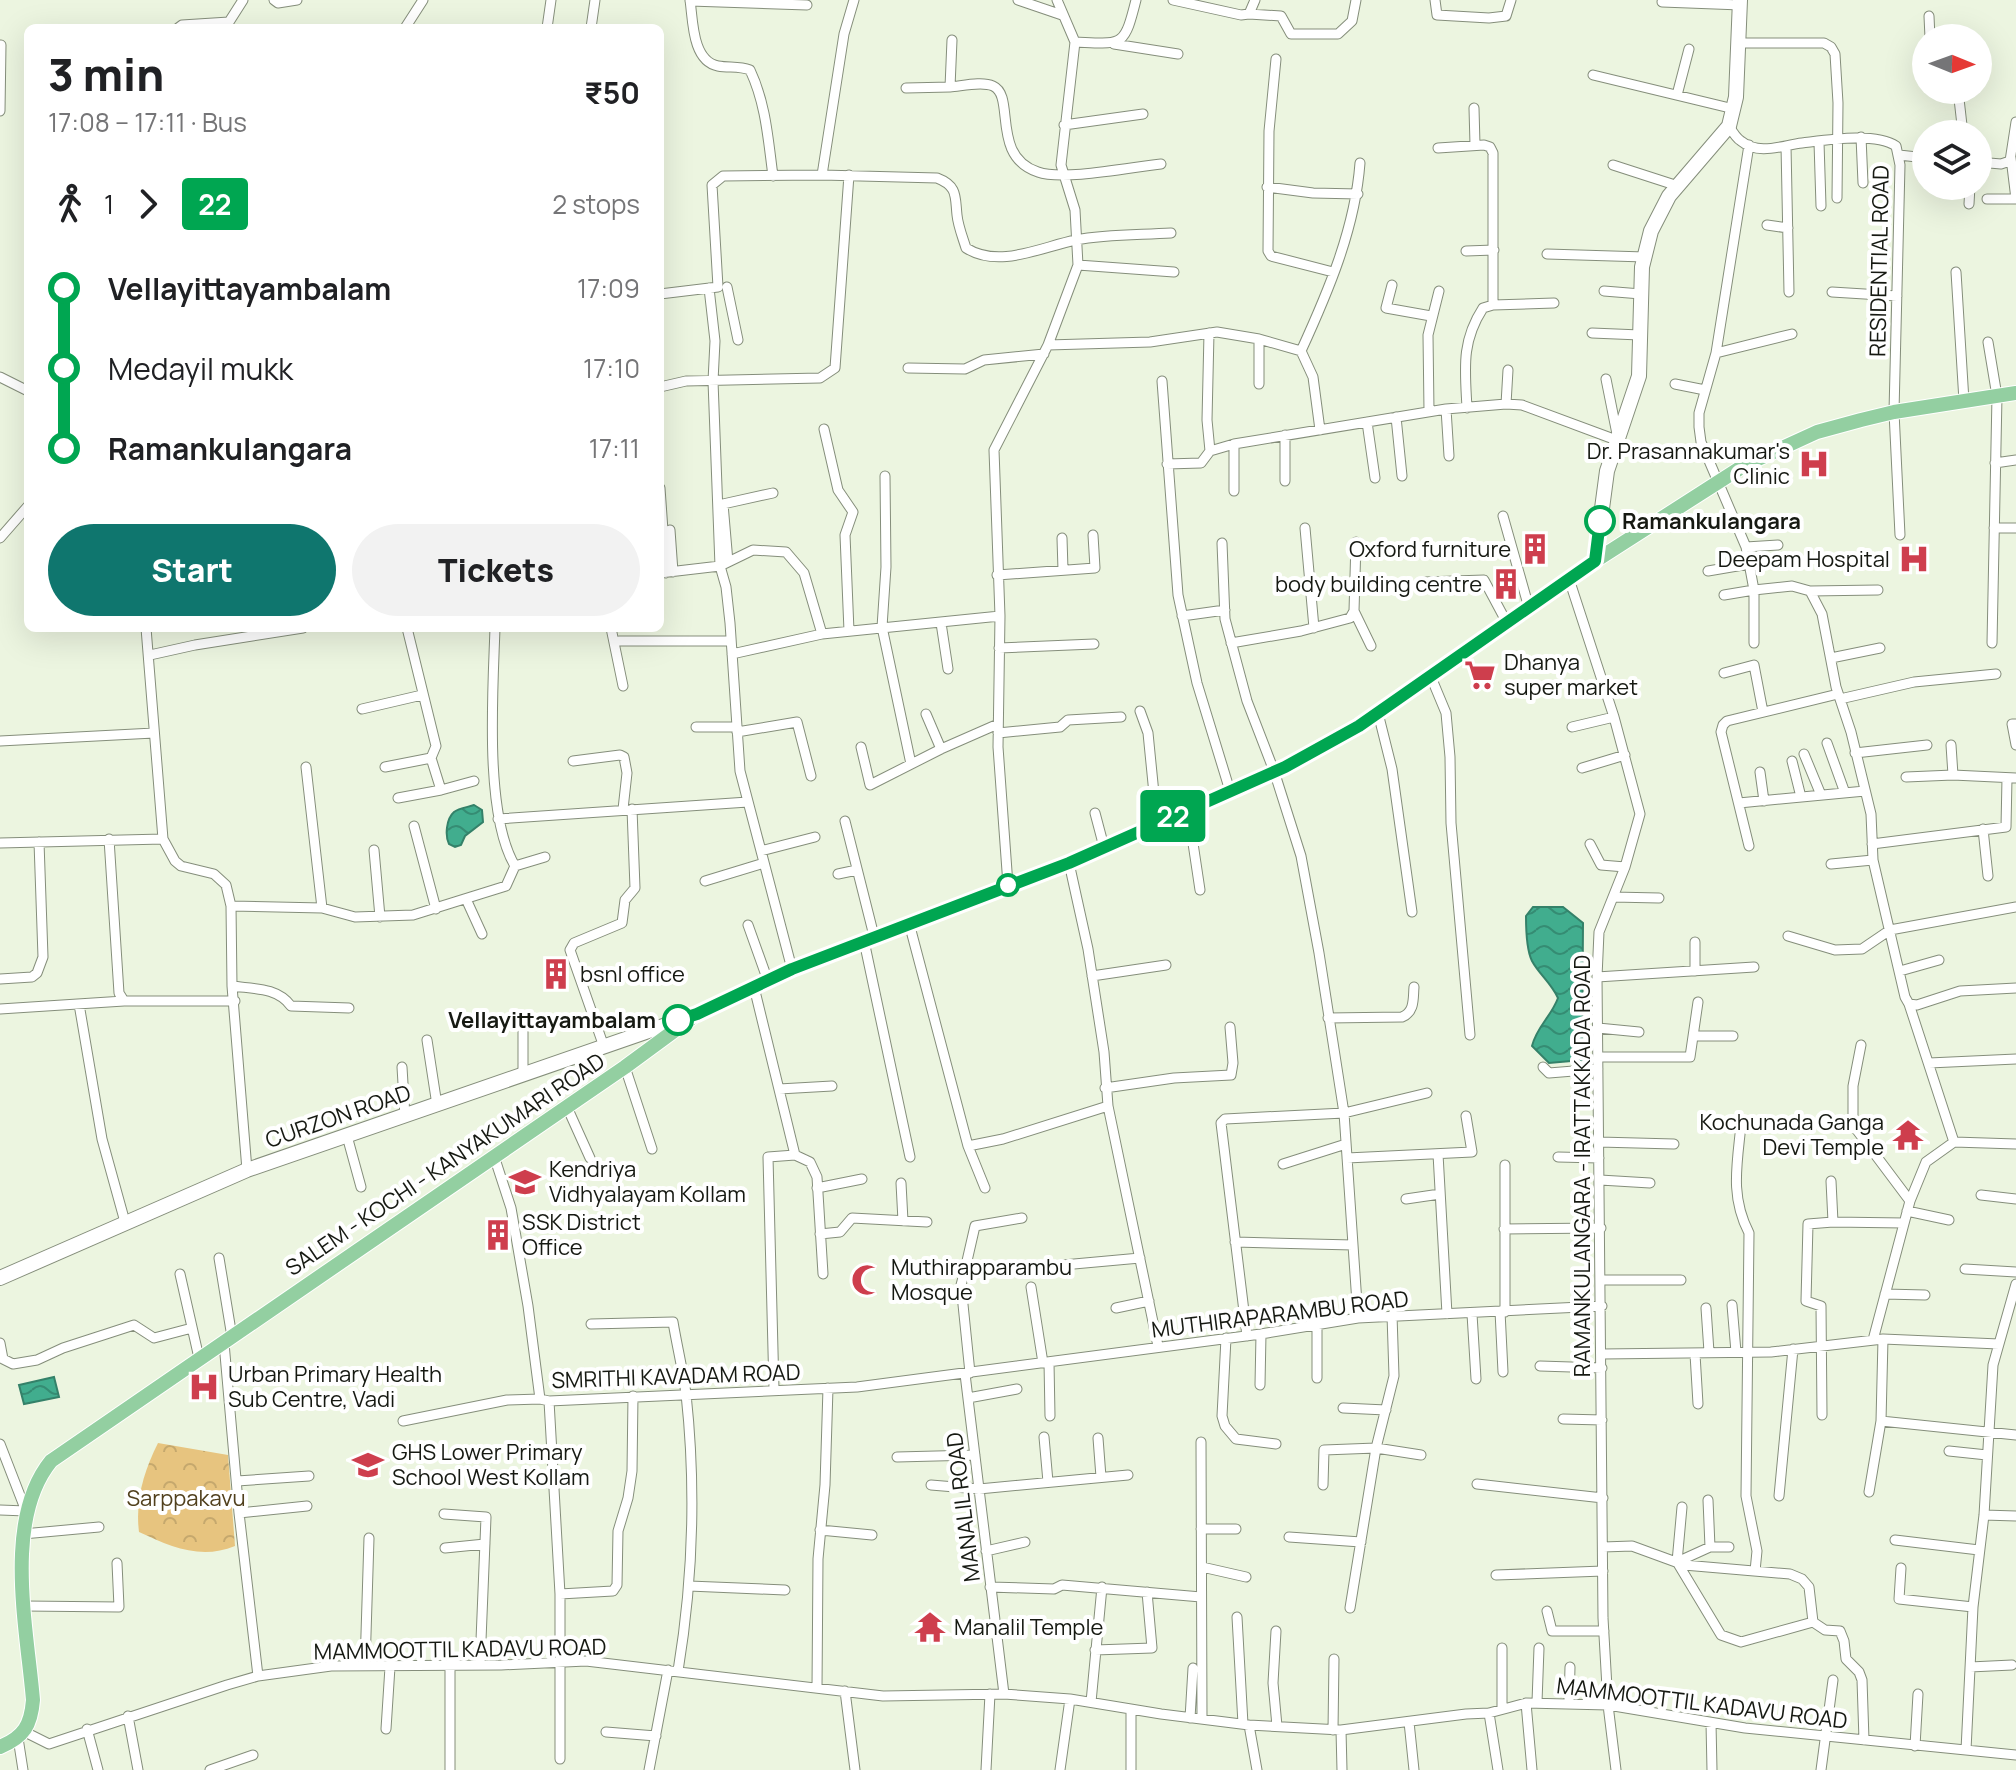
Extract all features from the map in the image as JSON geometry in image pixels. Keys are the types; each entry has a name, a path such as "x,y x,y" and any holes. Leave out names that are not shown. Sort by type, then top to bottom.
{"main road":[{"path":"1595,561 1607,471 1639,376 1641,294 1651,231 1669,196 1729,126 1734,109 1740,43 1740,2"},
{"name":"SALEM - KOCHI - KANYAKUMARI ROAD","path":"21,1735 31,1718 33,1700 21,1558 23,1534 26,1511 38,1476 51,1461 625,1067 697,1014 792,969 1069,863 1274,771 1378,713 1595,561 1745,465 1817,432 1894,412 2016,393"},
{"name":"CURZON ROAD","path":"0,1278 247,1170 405,1117 603,1044 697,1014"},
{"path":"0,1747 21,1735"}],"street":[{"path":"198,24 229,22 243,0"},
{"path":"274,0 278,3 297,0"},
{"path":"408,24 423,0"},
{"path":"548,24 551,0"},
{"path":"592,24 595,0"},
{"path":"773,176 763,104 750,70 714,66 704,55 695,39 690,0 807,5"},
{"path":"822,175 844,34 854,0"},
{"path":"1018,0 1062,15"},
{"path":"1008,885 998,728 1000,616 994,450 1046,350 1078,265 1075,210 1061,165 1075,42 1057,0"},
{"path":"1113,44 1128,31 1136,0"},
{"path":"1173,0 1241,15 1281,16 1291,34 1338,34 1352,21 1356,0"},
{"path":"1249,14 1255,0"},
{"path":"1435,0 1437,15 1489,18 1506,16 1511,0"},
{"path":"1662,2 1740,2"},
{"path":"1929,16 1929,24"},
{"path":"950,87 952,40"},
{"path":"1075,42 1113,44 1178,54"},
{"path":"1740,43 1824,43 1831,47 1835,54 1837,198"},
{"path":"0,111 1,45"},
{"path":"1677,95 1689,49"},
{"path":"1276,59 1269,131 1266,245 1271,256 1333,272"},
{"path":"1593,75 1734,109"},
{"path":"906,88 989,84 999,89 1004,101 1007,138 1018,159 1038,172 1063,174 1161,164"},
{"path":"1474,108 1475,145"},
{"path":"1064,125 1143,114"},
{"path":"1992,199 2016,199 2011,158 2016,122"},
{"path":"1729,126 1741,142 1749,145 1716,353 1699,413 1699,427 1701,442 1746,547 1754,590 1754,643"},
{"path":"1861,137 1863,183"},
{"name":"RESIDENTIAL ROAD","path":"1749,145 1770,149 1861,137 1890,141 1896,146 1899,155 1894,412 1900,535"},
{"path":"1819,142 1821,206"},
{"path":"1438,148 1475,145 1490,147 1493,153 1493,305"},
{"path":"1786,146 1789,292"},
{"path":"1899,155 1912,156"},
{"path":"1992,163 2001,164 2011,158"},
{"path":"1320,430 1313,377 1301,351 1333,272 1358,194 1360,163"},
{"path":"1613,165 1678,186"},
{"path":"664,386 686,381 820,378 835,368 849,175"},
{"path":"664,294 718,287 712,185 723,176 937,178 948,182 956,192 957,219 966,248 977,255 1029,254 1077,240 1171,233"},
{"path":"1267,187 1313,193 1358,194"},
{"path":"1969,200 1969,204"},
{"path":"1767,225 1788,228"},
{"path":"1466,251 1494,250"},
{"path":"1547,254 1645,257"},
{"path":"1078,265 1174,272"},
{"path":"1956,272 1964,401"},
{"path":"1392,285 1386,308 1431,316"},
{"path":"727,287 738,340"},
{"path":"709,288 715,341 713,381 724,564 740,771 792,969"},
{"path":"1429,411 1426,359 1431,316 1439,291"},
{"path":"1604,291 1641,294"},
{"path":"1832,292 1897,296"},
{"path":"1467,408 1464,356 1467,340 1483,308 1554,303"},
{"path":"908,368 965,369 984,360 1046,350 1150,342 1209,333 1259,339 1301,351"},
{"path":"1209,333 1207,420 1210,451"},
{"path":"1592,333 1640,335"},
{"path":"1716,353 1792,334"},
{"path":"1259,339 1259,384"},
{"path":"1988,342 1997,396 1992,643"},
{"path":"1506,404 1508,370"},
{"path":"0,377 24,389"},
{"path":"1606,379 1619,441"},
{"path":"1162,381 1182,616 1197,683 1230,791"},
{"path":"1675,384 1705,390"},
{"path":"1167,464 1201,463 1210,451 1234,444 1429,411 1506,404 1522,405 1619,441"},
{"path":"1446,409 1449,456"},
{"path":"1396,417 1402,476"},
{"path":"1367,422 1375,478"},
{"path":"824,429 838,490 853,512 845,535 849,631"},
{"path":"1285,435 1285,481"},
{"path":"1234,444 1234,491"},
{"path":"1995,463 2016,460"},
{"path":"885,476 886,567 882,627 911,764"},
{"path":"724,564 723,504 773,493"},
{"path":"0,538 24,511"},
{"path":"1503,516 1529,608"},
{"path":"1305,528 1314,628"},
{"path":"1994,528 2016,528"},
{"path":"666,573 670,530"},
{"path":"997,575 1095,568 1093,535"},
{"path":"1062,538 1063,570"},
{"path":"1356,542 1354,611 1371,646"},
{"path":"1222,543 1225,610 1231,643 1247,701 1274,771 1301,856 1344,1113 1358,1318"},
{"path":"664,545 666,573"},
{"path":"1746,547 1778,545"},
{"path":"666,573 724,564 753,550 786,552 804,573 822,634"},
{"path":"1708,571 1749,564"},
{"name":"RAMANKULANGARA - IRATTAKKADA ROAD","path":"1569,579 1614,717 1640,814 1625,867 1599,932 1597,977 1604,1631 1616,1770"},
{"path":"1425,582 1484,580 1507,623"},
{"path":"1724,595 1792,586 1810,591 1878,590"},
{"path":"1810,591 1822,614 1839,697 1871,814 1873,860 1900,971 1954,1142"},
{"path":"1182,616 1225,610"},
{"path":"1231,643 1314,628 1350,618 1354,611"},
{"path":"732,654 822,634 1000,616"},
{"path":"941,623 948,669"},
{"path":"147,632 163,839 181,866 214,874 226,885 231,906 232,986 247,1170"},
{"path":"150,655 278,632"},
{"path":"408,632 436,746 431,758 441,790"},
{"path":"495,632 493,714 498,819 506,851 515,866"},
{"path":"612,632 623,686"},
{"path":"619,641 731,641"},
{"path":"999,648 1094,644"},
{"path":"1831,658 1880,648"},
{"path":"1724,673 1754,665 1763,712"},
{"path":"1749,846 1721,732 1727,721 1914,682 1996,674"},
{"path":"1431,677 1446,713 1451,823 1470,1035"},
{"path":"362,709 422,695"},
{"path":"1140,711 1148,733 1157,824"},
{"path":"1378,713 1392,769 1412,912"},
{"path":"926,714 941,749"},
{"path":"861,747 870,785 941,749 998,728 1060,727 1068,720 1121,717"},
{"path":"1572,727 1614,717"},
{"path":"696,727 737,730 797,722 811,776"},
{"path":"2016,724 2012,724 2016,745"},
{"path":"0,741 154,733"},
{"path":"1827,743 1845,793"},
{"path":"1855,753 1927,745"},
{"path":"1951,745 1953,775"},
{"path":"1804,754 1821,795"},
{"path":"573,761 620,755 624,757 627,773 635,888 625,900 622,923 574,943 570,950 603,1044"},
{"path":"1582,768 1625,755"},
{"path":"385,767 431,758"},
{"path":"1792,761 1801,797"},
{"path":"306,767 322,908"},
{"path":"1760,772 1764,801"},
{"path":"1872,844 2006,827 2011,778 1953,775 1906,777"},
{"path":"398,798 474,781"},
{"path":"1739,803 1865,791"},
{"path":"498,819 748,802"},
{"path":"1188,810 1200,890"},
{"path":"1095,813 1104,847"},
{"path":"845,821 857,870 910,1157"},
{"path":"414,826 436,909"},
{"path":"1983,829 1988,876"},
{"path":"761,851 815,837"},
{"path":"109,839 119,993 124,1001"},
{"path":"0,843 163,839"},
{"path":"0,979 32,977 41,966 43,931 39,842"},
{"path":"1590,844 1601,865 1625,867"},
{"path":"374,850 380,917"},
{"path":"231,906 322,908 355,917 413,915 506,886 515,866 545,857"},
{"path":"1831,864 1873,860"},
{"path":"705,881 764,863"},
{"path":"1069,863 1092,976 1104,1052 1108,1106 1158,1346"},
{"path":"838,874 857,870"},
{"path":"1613,897 1659,898"},
{"path":"466,899 482,934"},
{"path":"1788,936 1835,950 1862,949 1890,930 2016,907"},
{"path":"909,923 968,1146 985,1188"},
{"path":"748,925 779,1089 795,1155"},
{"path":"1695,942 1695,971"},
{"path":"1900,971 1939,960"},
{"path":"1092,976 1166,965"},
{"path":"1597,977 1754,967"},
{"path":"232,986 272,991 284,996 291,1006 349,1008"},
{"path":"1328,1018 1409,1015 1414,987"},
{"path":"1909,1004 1917,1005 1960,991 2016,988"},
{"path":"0,1009 124,1001 235,1001"},
{"path":"1598,1057 1690,1057 1698,1002"},
{"path":"79,1004 102,1139 125,1222"},
{"path":"523,1021 523,1073"},
{"path":"1105,1088 1174,1078 1231,1075 1230,1027"},
{"path":"1598,1028 1639,1032"},
{"path":"1693,1036 1733,1036"},
{"path":"427,1040 437,1105"},
{"path":"1861,1045 1853,1086 1853,1125 1908,1206 1949,1220"},
{"path":"1929,1063 2016,1059"},
{"path":"402,1067 405,1117"},
{"path":"625,1067 652,1149"},
{"path":"1543,1067 1549,1073 1598,1069"},
{"path":"779,1089 832,1086"},
{"path":"1247,1336 1221,1123 1225,1119 1344,1113 1427,1093"},
{"path":"968,1146 1003,1139 1108,1106"},
{"path":"567,1107 590,1158"},
{"path":"1347,1158 1472,1152 1466,1116"},
{"path":"1741,1125 1736,1192 1739,1213 1749,1233 1746,1496 1757,1551 1755,1571"},
{"path":"347,1136 361,1187"},
{"path":"1599,1142 1674,1144"},
{"path":"1869,1492 1881,1421 1878,1340 1885,1294 1908,1206 1926,1162 1954,1142 2016,1144"},
{"path":"1283,1164 1346,1144"},
{"path":"1438,1154 1447,1314"},
{"path":"774,1389 768,1157 795,1155 810,1162 817,1177 823,1274"},
{"name":"SMRITHI KAVADAM ROAD","path":"494,1156 511,1208 544,1400 828,1388 967,1374"},
{"path":"1558,1157 1599,1158"},
{"path":"1503,1372 1505,1165"},
{"path":"817,1188 862,1179"},
{"path":"1600,1180 1650,1183"},
{"path":"1831,1181 1833,1222"},
{"path":"901,1183 903,1221"},
{"path":"1406,1199 1440,1194"},
{"path":"1981,1195 2016,1199"},
{"path":"820,1234 840,1232 852,1218 927,1222"},
{"name":"MANALIL ROAD","path":"1003,1689 968,1398 961,1285 975,1226 1022,1218"},
{"path":"1822,1415 1821,1306 1806,1301 1808,1224 1904,1223"},
{"path":"1504,1229 1601,1228"},
{"path":"1235,1242 1353,1245"},
{"path":"219,1258 228,1340 239,1513 258,1676"},
{"path":"964,1274 1140,1258"},
{"path":"1965,1269 2016,1272"},
{"path":"180,1274 199,1358"},
{"path":"1601,1280 1681,1280"},
{"path":"1966,1750 1973,1607 1984,1515 1993,1365 2015,1300 2016,1284"},
{"path":"1031,1287 1046,1363 1050,1416"},
{"path":"1885,1294 1925,1295"},
{"path":"1116,1308 1149,1301"},
{"path":"1732,1305 1736,1352"},
{"name":"MUTHIRAPARAMBU ROAD","path":"967,1374 1358,1318 1602,1306"},
{"path":"1706,1308 1709,1352"},
{"path":"1472,1314 1476,1379"},
{"path":"1350,1608 1376,1448 1394,1376 1392,1315"},
{"path":"591,1324 673,1322 686,1394 690,1484 689,1586 649,1770"},
{"path":"1317,1324 1317,1378"},
{"path":"0,1343 3,1359 13,1364 37,1360 63,1348 134,1325 154,1338 192,1328"},
{"path":"1260,1385 1261,1334"},
{"path":"1226,1338 1222,1416 1225,1426 1236,1439 1276,1444"},
{"path":"1602,1354 1749,1352 1878,1340 1999,1344"},
{"path":"1779,1496 1793,1349"},
{"path":"1695,1354 1698,1404"},
{"path":"1540,1366 1602,1368"},
{"path":"817,1688 820,1530 825,1485 828,1388"},
{"path":"968,1398 1017,1389"},
{"path":"560,1594 613,1591 617,1585 618,1531 632,1471 633,1396"},
{"path":"403,1421 507,1400 544,1400 560,1594 560,1759"},
{"path":"1343,1408 1386,1410"},
{"path":"1563,1419 1602,1420"},
{"path":"1881,1421 2016,1435"},
{"path":"1044,1437 1048,1482"},
{"path":"1098,1438 1101,1477"},
{"path":"1201,1442 1202,1719"},
{"path":"0,1444 26,1511 0,1510"},
{"path":"1323,1485 1324,1450 1376,1448 1421,1455"},
{"path":"1949,1451 1987,1455"},
{"path":"897,1457 975,1455"},
{"path":"931,1485 979,1489 1128,1475"},
{"path":"237,1481 309,1476"},
{"path":"1477,1484 1603,1498"},
{"path":"1708,1500 1710,1547"},
{"path":"239,1513 307,1506"},
{"path":"1682,1507 1677,1562 1721,1635 1741,1642 1813,1622 1825,1630 1840,1631 1846,1659 1859,1672 1862,1680 1864,1740"},
{"path":"444,1514 486,1517 480,1665"},
{"path":"1984,1515 2016,1516"},
{"path":"23,1534 99,1527"},
{"path":"1201,1529 1236,1529"},
{"path":"820,1530 872,1535"},
{"path":"1289,1537 1361,1542"},
{"path":"365,1666 369,1538"},
{"path":"1895,1540 1979,1550"},
{"path":"986,1551 1025,1542"},
{"path":"445,1548 485,1544"},
{"path":"1603,1547 1632,1546 1677,1562 1723,1570 1790,1574 1802,1579 1809,1587 1813,1622"},
{"path":"1677,1562 1710,1547 1729,1547"},
{"path":"25,1606 119,1607 117,1563"},
{"path":"1202,1567 1246,1577"},
{"path":"1901,1568 1899,1599 1973,1607"},
{"path":"1496,1575 1603,1571"},
{"path":"990,1587 1054,1589 1062,1585 1201,1597"},
{"path":"689,1586 785,1590"},
{"path":"1091,1702 1102,1587"},
{"path":"1095,1650 1152,1648 1147,1592"},
{"path":"1547,1611 1552,1631 1604,1631"},
{"path":"1237,1617 1246,1724 1257,1770"},
{"path":"1276,1631 1273,1683 1277,1726"},
{"path":"1502,1648 1502,1708"},
{"path":"1537,1702 1539,1648"},
{"path":"1334,1659 1342,1770"},
{"name":"MAMMOOTTIL KADAVU ROAD","path":"21,1735 49,1744 87,1729 258,1676 331,1666 558,1661 601,1662 883,1696 990,1694 1003,1689 1190,1718 1337,1730 1489,1713 1526,1703 1608,1705 1711,1723 2016,1755"},
{"path":"450,1665 450,1770"},
{"path":"1970,1667 2012,1665"},
{"path":"386,1729 390,1667"},
{"path":"1569,1704 1570,1667"},
{"path":"1190,1718 1193,1668"},
{"path":"1821,1770 1833,1680"},
{"path":"845,1691 855,1770"},
{"path":"986,1770 990,1694"},
{"path":"1915,1746 1918,1694"},
{"path":"1060,1770 1070,1699"},
{"path":"1526,1703 1532,1770"},
{"path":"1131,1710 1131,1770"},
{"path":"1489,1713 1498,1770"},
{"path":"128,1716 138,1770"},
{"path":"1409,1722 1414,1770"},
{"path":"1711,1723 1712,1770"},
{"path":"87,1729 98,1770"},
{"path":"606,1732 656,1736"},
{"path":"21,1735 23,1770"},
{"path":"210,1770 253,1755"}],"green space":[{"name":"Sarppakavu","path":"158,1443 228,1455 235,1546 198,1552 174,1547 139,1532 138,1509 142,1486"}],"water":[{"path":"474,805 482,810 483,822 465,836 461,845 455,847 449,844 447,828 451,815"},
{"path":"1533,907 1563,907 1583,923 1582,1060 1549,1063 1532,1046 1558,998 1530,957 1526,916"},
{"path":"54,1377 59,1397 24,1404 19,1385"}],"bus line":[{"name":"22","path":"678,1020 792,969 1069,863 1285,767 1359,726 1595,561 1600,521"}],"place":[{"name":"Dr. Prasannakumar's Clinic","path":"1814,464"},
{"name":"Ramankulangara","path":"1600,521"},
{"name":"Oxford furniture","path":"1535,549"},
{"name":"Deepam Hospital","path":"1914,559"},
{"name":"body building centre","path":"1506,584"},
{"name":"Dhanya super market","path":"1480,675"},
{"name":"bsnl office","path":"556,974"},
{"name":"Vellayittayambalam","path":"678,1020"},
{"name":"Kochunada Ganga Devi Temple","path":"1908,1135"},
{"name":"Kendriya Vidhyalayam Kollam","path":"525,1182"},
{"name":"SSK District Office","path":"498,1235"},
{"name":"Muthirapparambu Mosque","path":"867,1280"},
{"name":"Urban Primary Health Sub Centre, Vadi","path":"204,1387"},
{"name":"GHS Lower Primary School West Kollam","path":"368,1465"},
{"name":"Manalil Temple","path":"930,1627"}]}
